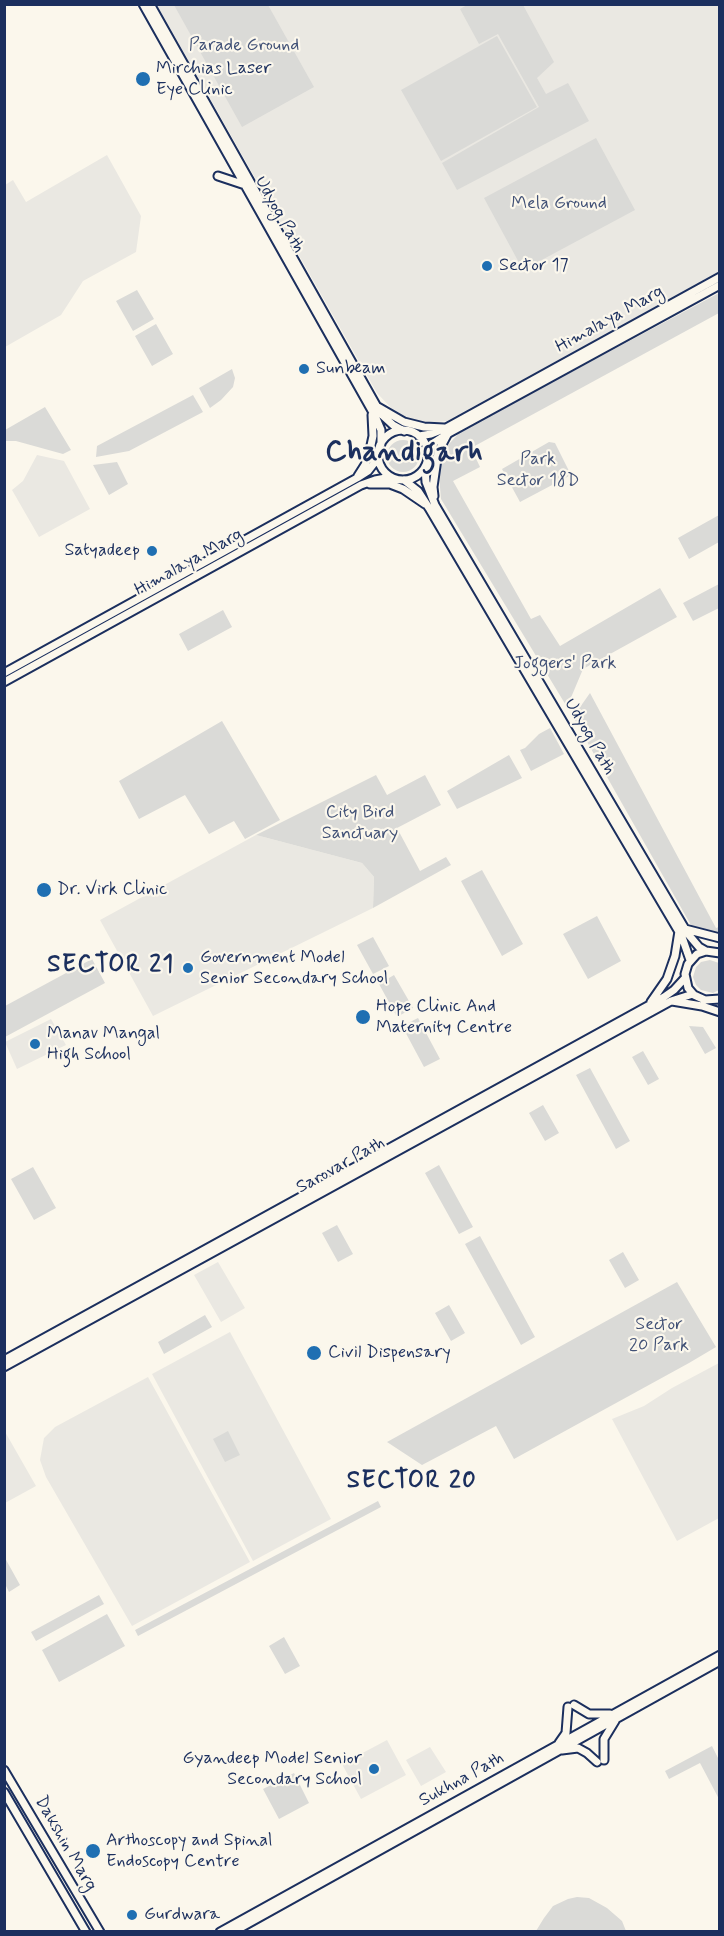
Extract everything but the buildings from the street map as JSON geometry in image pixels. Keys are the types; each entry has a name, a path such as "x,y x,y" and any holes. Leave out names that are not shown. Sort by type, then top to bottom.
{"main road":[{"name":"Udyog Path","path":"143,4 374,407 393,425 404,430"},
{"name":"Udyog Path","path":"150,4 374,407 381,430 381,444"},
{"path":"218,176 245,185"},
{"name":"Himalaya Marg","path":"428,452 447,430 720,277"},
{"name":"Himalaya Marg","path":"419,436 447,430 720,285"},
{"path":"374,407 404,422 447,430 434,471 432,507 403,489 390,484 359,482 371,443 374,407"},
{"path":"404,430 419,436 428,452 425,468 413,478 404,480 385,473 378,458 381,444 388,436 404,430"},
{"name":"Himalaya Marg","path":"4,682 359,482 378,458"},
{"name":"Udyog Path","path":"425,468 432,507"},
{"name":"Himalaya Marg","path":"7,671 359,482 391,477"},
{"name":"Udyog Path","path":"404,480 432,507 682,930 690,960"},
{"name":"Udyog Path","path":"682,930 706,951"},
{"path":"650,1005 667,979 682,930 720,938"},
{"path":"720,953 706,951 697,954 690,960 685,978 693,994 720,1005"},
{"name":"Sarovar Path","path":"4,1360 650,1005 674,990 685,978"},
{"name":"Sarovar Path","path":"4,1367 671,1001 693,994"},
{"path":"711,1001 720,999"},
{"path":"671,1001 702,1006 720,1012"},
{"name":"Sukhna Path","path":"220,1932 615,1716 720,1655"},
{"name":"Sukhna Path","path":"615,1716 720,1661"},
{"path":"571,1706 589,1714 615,1716 604,1739 601,1761 578,1749 559,1747 566,1733 571,1706"},
{"name":"Sukhna Path","path":"233,1932 559,1747"},
{"name":"Dakshin Marg","path":"4,1770 100,1932"},
{"name":"Dakshin Marg","path":"4,1792 86,1932"}],"shaded area":[{"path":"157,5 719,5 719,272 447,421 413,422 395,412 377,393"},
{"path":"107,155 141,216 136,252 83,281 61,315 5,347 5,185 13,180 26,202"},
{"path":"37,455 64,461 90,509 39,537 12,490 23,481"},
{"name":"Government Model Senior Secondary School","path":"256,835 362,863 374,877 373,908 153,1016 100,920"},
{"name":"Manav Mangal High School","path":"51,1019 66,1045 17,1069 5,1042"},
{"path":"218,1262 245,1308 221,1322 194,1275"},
{"path":"230,1332 331,1519 253,1561 152,1374"},
{"path":"719,1363 719,1518 677,1541 612,1419 644,1406"},
{"path":"148,1377 250,1562 132,1626 46,1477 40,1460 44,1438 55,1427"},
{"path":"4,1430 36,1486 5,1503 4,1503"},
{"name":"Gyandeep Model Senior Secondary School","path":"387,1740 406,1775 361,1799 342,1764"},
{"path":"430,1747 446,1772 421,1786 406,1760"}],"green space":[{"name":"Parade Ground","path":"174,5 268,5 314,87 242,127"},
{"path":"467,5 523,5 554,62 537,78 546,94 568,83 589,121 457,190 442,163 539,107 498,34 479,44 460,9"},
{"path":"497,36 537,107 441,161 401,90"},
{"name":"Mela Ground","path":"596,138 635,210 523,270 484,198"},
{"path":"137,290 154,319 133,331 116,301"},
{"name":"Joggers' Park","path":"719,293 719,313 471,448 480,467 453,481 531,619 540,615 560,646 660,588 677,617 583,669 567,707 441,499 439,476 441,459 448,445 461,431"},
{"path":"156,324 173,354 152,366 135,336"},
{"path":"232,369 235,378 233,387 210,408 199,388"},
{"path":"193,395 203,412 129,451 96,457 97,446"},
{"path":"45,407 71,450 63,454 16,441 5,441 5,430"},
{"path":"403,440 415,444 419,456 415,468 403,472 391,468 387,456 391,444"},
{"name":"Park Sector 18D","path":"549,442 555,443 571,475 520,502 502,469"},
{"path":"117,462 128,484 109,495 93,465"},
{"path":"719,515 719,542 689,559 678,538"},
{"path":"719,584 719,608 693,621 683,603"},
{"path":"223,610 232,627 188,651 179,634"},
{"path":"590,693 716,928 719,927 719,944 696,934 573,717"},
{"path":"222,721 280,820 245,839 234,821 209,834 185,795 139,819 119,781"},
{"path":"550,728 564,754 531,771 520,750"},
{"path":"509,755 522,778 457,809 447,791"},
{"name":"City Bird Sanctuary","path":"376,775 387,795 425,775 441,805 397,828 420,871 446,857 451,865 373,908 374,877 362,863 256,835"},
{"path":"482,870 523,944 502,956 461,881"},
{"path":"597,916 621,961 588,979 563,934"},
{"path":"373,937 389,966 373,974 357,945"},
{"path":"92,959 105,983 5,1037 5,1006"},
{"path":"710,960 719,963 719,990 713,993 701,990 693,977 696,967 701,962"},
{"path":"394,975 413,1008 397,1017 379,984"},
{"path":"418,1018 440,1059 424,1067 402,1026"},
{"path":"689,1026 703,1027 716,1048 705,1054"},
{"path":"643,1051 659,1079 648,1085 632,1057"},
{"path":"590,1068 630,1141 616,1149 576,1075"},
{"path":"543,1105 559,1133 545,1141 529,1113"},
{"path":"439,1165 473,1227 459,1234 425,1173"},
{"path":"33,1167 56,1208 34,1220 11,1179"},
{"path":"337,1225 353,1254 338,1262 322,1233"},
{"path":"480,1236 535,1337 521,1345 465,1244"},
{"path":"623,1252 639,1280 625,1288 609,1260"},
{"name":"Sector 20 Park","path":"677,1282 716,1347 689,1363 514,1459 496,1426 422,1465 387,1442"},
{"path":"449,1305 465,1333 451,1341 435,1313"},
{"path":"205,1315 212,1327 164,1354 158,1342"},
{"path":"228,1431 240,1455 225,1462 213,1439"},
{"path":"378,1501 381,1507 138,1636 135,1630"},
{"path":"5,1558 20,1585 9,1592 5,1584"},
{"path":"99,1595 104,1604 36,1641 31,1632"},
{"path":"107,1614 125,1646 59,1682 42,1650"},
{"path":"284,1637 300,1666 285,1674 269,1646"},
{"path":"712,1746 719,1760 719,1799 700,1763 669,1779 665,1771"},
{"path":"294,1773 309,1803 279,1819 263,1789"},
{"path":"577,1897 589,1898 607,1908 622,1921 626,1931 536,1931 553,1906"}],"place":[{"name":"Mirchias Laser Eye Clinic","path":"143,79"},
{"name":"Sector 17","path":"487,266"},
{"name":"Sunbeam","path":"304,369"},
{"name":"Satyadeep","path":"152,551"},
{"name":"Dr. Virk Clinic","path":"44,890"},
{"name":"Government Model Senior Secondary School","path":"188,968"},
{"name":"Hope Clinic And Maternity Centre","path":"363,1017"},
{"name":"Manav Mangal High School","path":"35,1044"},
{"name":"Civil Dispensary","path":"314,1353"},
{"name":"Gyandeep Model Senior Secondary School","path":"374,1769"},
{"name":"Arthoscopy and Spinal Endoscopy Centre","path":"93,1851"},
{"name":"Gurdwara","path":"132,1915"}],"district":[{"name":"Chandigarh","path":"404,454"},
{"name":"SECTOR 21","path":"111,966"},
{"name":"SECTOR 20","path":"412,1482"}]}
